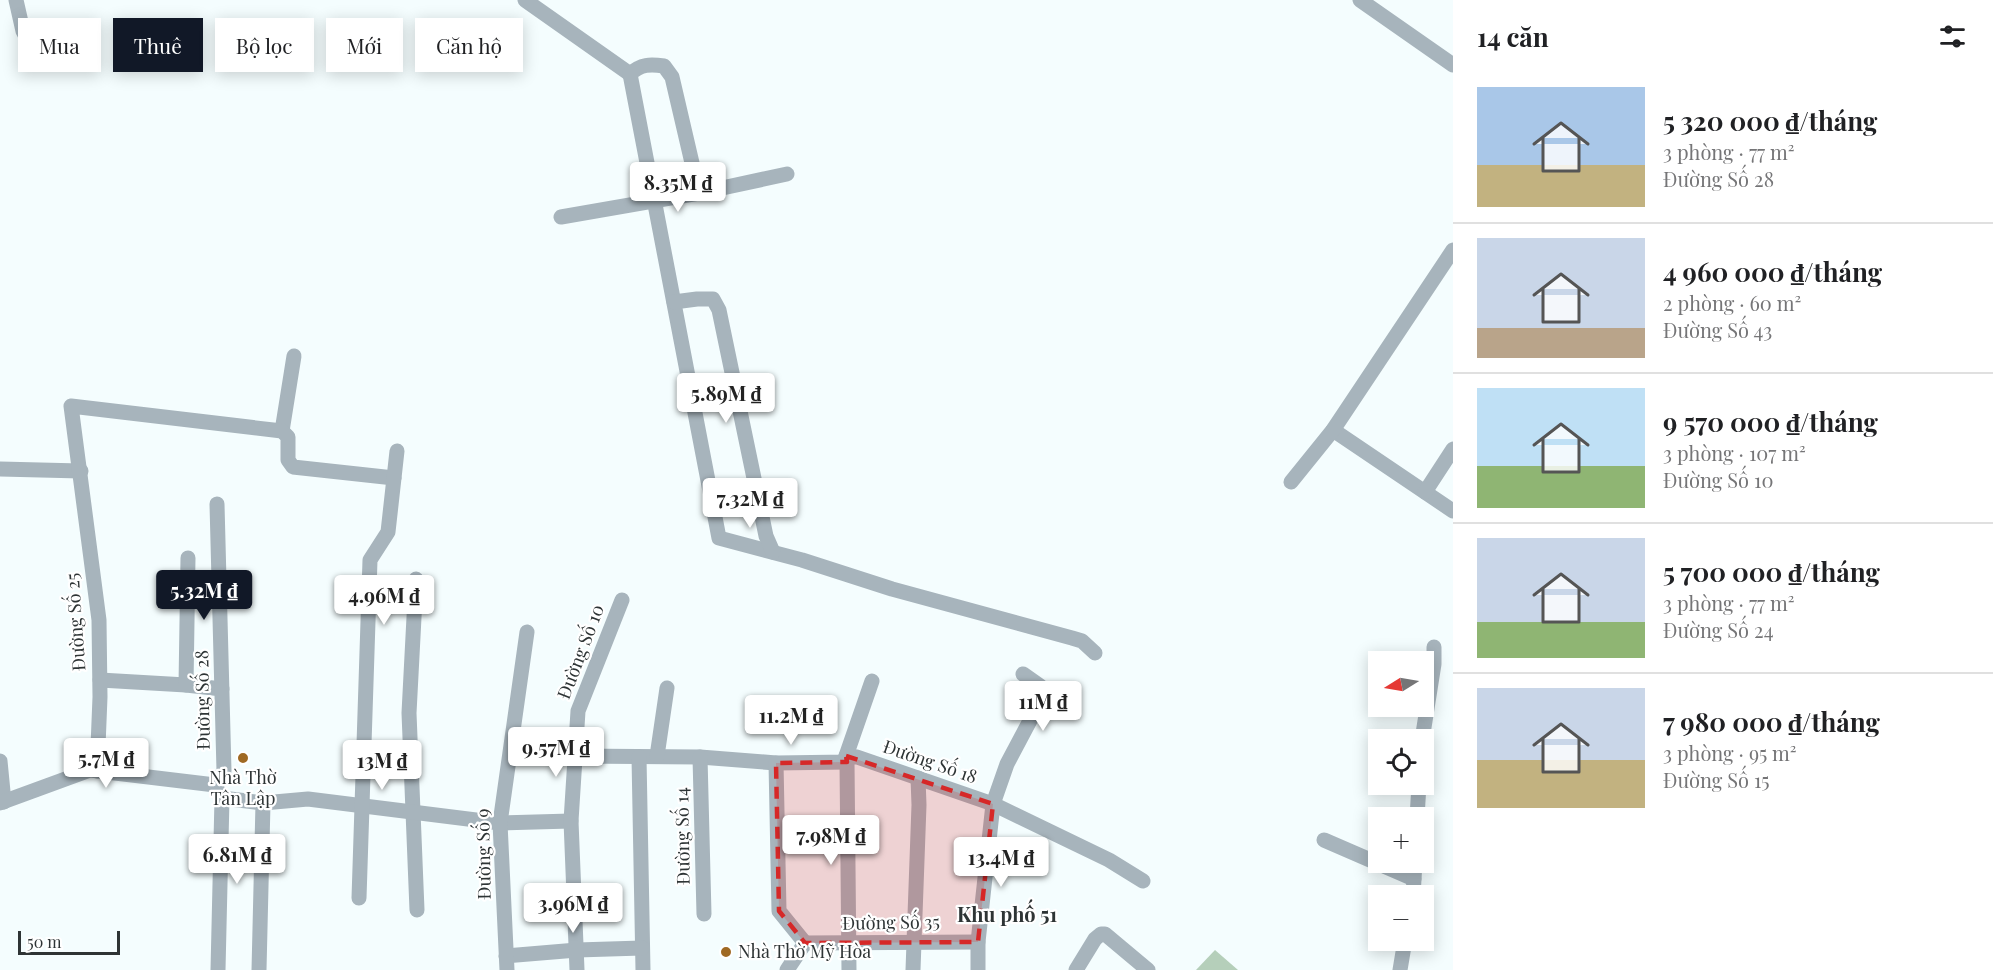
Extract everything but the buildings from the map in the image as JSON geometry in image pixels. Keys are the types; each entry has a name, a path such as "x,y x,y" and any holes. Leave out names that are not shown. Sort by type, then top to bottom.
{"street":[{"path":"16,0 20,18"},
{"path":"525,0 630,74 718,538 1082,641 1095,653"},
{"path":"1360,0 1452,63"},
{"path":"630,74 648,64 664,66 672,76 699,192"},
{"path":"561,217 787,174"},
{"path":"1291,482 1333,430 1453,250"},
{"path":"674,302 713,299 719,310 766,536 773,552"},
{"path":"294,356 282,431 288,437 288,460 293,467 394,478"},
{"name":"Đường Số 25","path":"97,771 99,620 71,405 282,431"},
{"path":"1333,430 1453,511"},
{"path":"1425,492 1453,449"},
{"path":"359,898 370,561 388,532 397,451"},
{"path":"0,469 81,471"},
{"name":"Đường Số 28","path":"217,504 224,771 219,792 218,970"},
{"path":"186,685 188,558"},
{"path":"416,579 409,713 417,909"},
{"name":"Đường Số 10","path":"577,970 571,821 578,711 622,600"},
{"name":"Đường Số 9","path":"507,963 500,823 527,632"},
{"path":"1424,729 1434,664 1434,647"},
{"path":"978,970 978,942 993,804 1008,764 1034,713 1040,686 1023,674"},
{"path":"100,680 222,689"},
{"path":"849,970 847,759 872,681"},
{"path":"657,756 668,688"},
{"name":"Đường Số 18","path":"574,756 700,757 776,763 857,757 993,804 1110,860 1143,881"},
{"path":"639,757 643,970"},
{"name":"Đường Số 14","path":"700,757 704,914"},
{"path":"0,761 2,802 90,770 219,792 263,803 308,799 500,823 571,821"},
{"path":"776,763 779,911 805,943 787,970"},
{"path":"913,970 920,805 918,778"},
{"path":"259,970 263,803"},
{"path":"1324,840 1414,879"},
{"path":"1414,873 1414,885"},
{"path":"1076,970 1095,939 1101,934 1105,934 1148,970"},
{"name":"Đường Số 35","path":"805,943 978,942"},
{"path":"507,963 577,950 642,948"},
{"path":"1400,970 1403,951"}],"highlighted area":[{"path":"846,756 993,804 978,942 805,943 779,911 776,763 847,762"}],"green space":[{"path":"1215,950 1238,970 1196,970"}],"place":[{"name":"Nhà Thờ Tân Lập","path":"243,758"},
{"name":"Nhà Thờ Mỹ Hòa","path":"726,952"}],"district":[{"name":"Khu phố 51","path":"1007,915"}]}
